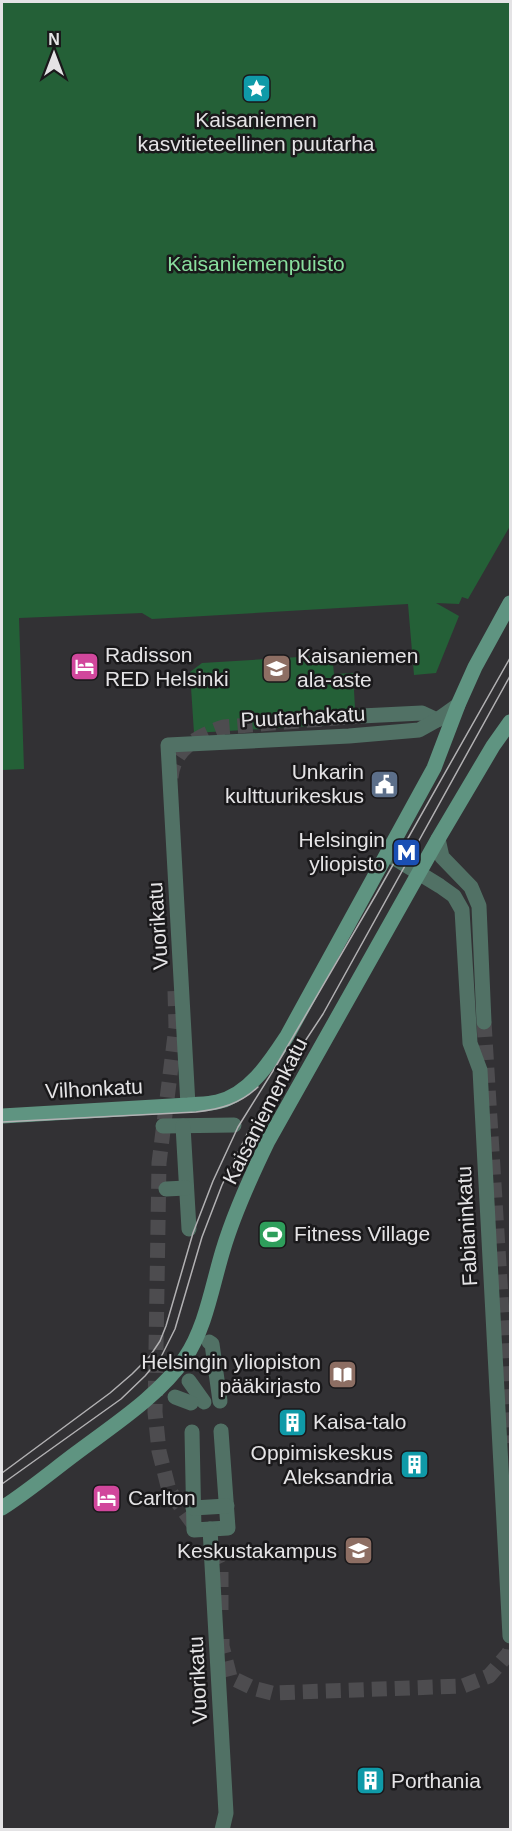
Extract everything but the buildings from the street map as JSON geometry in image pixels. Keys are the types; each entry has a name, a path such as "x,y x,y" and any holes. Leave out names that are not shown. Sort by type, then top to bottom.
{"main road":[{"name":"Kaisaniemenkatu","path":"188,1105 218,1102 236,1095 270,1062 287,1036 434,768 475,667 510,603"},
{"name":"Kaisaniemenkatu","path":"2,1508 145,1400 166,1382 186,1357 203,1319 223,1248 255,1167 438,839 493,746 510,722"},
{"name":"Vilhonkatu","path":"2,1116 188,1105"}],"street":[{"name":"Puutarhakatu","path":"168,745 419,730 458,705"},
{"name":"Puutarhakatu","path":"361,716 422,713 437,720"},
{"name":"Vuorikatu","path":"168,745 188,1105"},
{"path":"438,839 442,857 471,887 478,906 484,1022"},
{"name":"Fabianinkatu","path":"387,854 454,896 462,910 470,1043 480,1070 510,1636"},
{"path":"163,1126 218,1122 234,1125"},
{"path":"183,1126 189,1229"},
{"path":"166,1189 186,1188"},
{"path":"209,1342 223,1360 224,1378 220,1401"},
{"path":"174,1397 197,1402 189,1382"},
{"path":"192,1432 194,1530 228,1528 221,1431"},
{"path":"193,1508 227,1506"},
{"name":"Vuorikatu","path":"210,1529 226,1813 222,1830"}],"green space":[{"name":"Kaisaniemenpuisto","path":"2,2 510,2 510,526 468,599 462,597 459,604 436,603 459,616 436,673 414,675 408,604 152,619 142,613 19,618 24,769 2,770"},
{"path":"332,655 334,674 353,673 355,708 361,708 361,723 194,733 190,672 202,663"}],"tunnel":[{"path":"171,778 173,768 182,751 205,734 224,727 361,716"},
{"path":"175,991 176,1027 159,1163 155,1412 159,1451 169,1490 197,1529"},
{"path":"484,1022 510,1443"},
{"path":"212,1551 221,1570 221,1612"},
{"path":"222,1639 230,1677 253,1688 272,1693 463,1686 489,1676 509,1653 510,1647"}],"tram line":[{"path":"2,1473 110,1393 150,1356 160,1341 193,1233 213,1181 238,1127 377,893 510,658"},
{"path":"2,1484 121,1399 161,1357 175,1329 202,1237 222,1185 248,1132 323,1014 510,676"},
{"path":"2,1122 205,1111 237,1102 258,1087"}],"place":[{"name":"Kaisaniemen kasvitieteellinen puutarha","path":"256,89"},
{"name":"Radisson RED Helsinki","path":"84,667"},
{"name":"Kaisaniemen ala-aste","path":"276,668"},
{"name":"Unkarin kulttuurikeskus","path":"385,784"},
{"name":"Helsingin yliopisto","path":"406,852"},
{"name":"Fitness Village","path":"273,1234"},
{"name":"Helsingin yliopiston pääkirjasto","path":"342,1374"},
{"name":"Kaisa-talo","path":"292,1422"},
{"name":"Oppimiskeskus Aleksandria","path":"414,1465"},
{"name":"Carlton","path":"107,1498"},
{"name":"Keskustakampus","path":"358,1551"},
{"name":"Porthania","path":"370,1781"}]}
